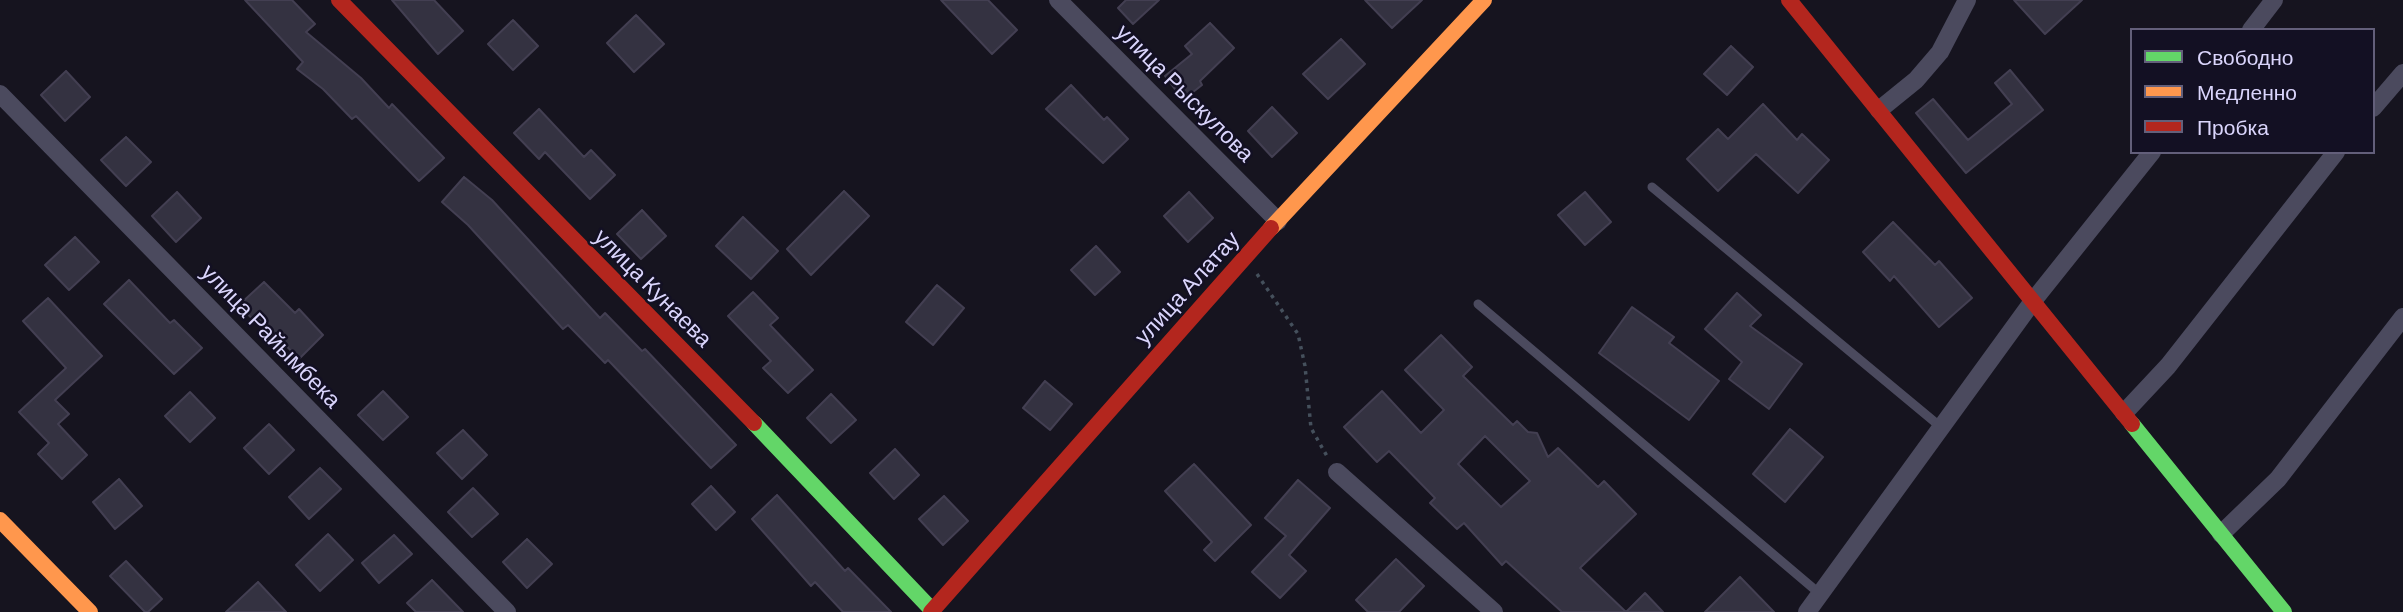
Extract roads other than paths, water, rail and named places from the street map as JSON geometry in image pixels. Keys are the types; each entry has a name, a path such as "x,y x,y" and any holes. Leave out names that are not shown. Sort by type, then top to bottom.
{"street":[{"name":"улица Кунаева","path":"338,0 845,515 932,611"},
{"name":"улица Рыскулова","path":"1058,0 1278,221"},
{"name":"улица Алатау","path":"932,611 1246,256 1484,0"},
{"path":"1789,0 2284,612"},
{"path":"1879,110 1916,79 1940,52 1967,0"},
{"path":"2252,28 2274,0"},
{"path":"2375,106 2403,73"},
{"name":"улица Райымбека","path":"0,94 507,612"},
{"path":"1807,612 2033,301 2150,154"},
{"path":"2123,413 2168,366 2334,154"},
{"path":"2221,534 2278,479 2403,317"},
{"path":"1337,471 1494,612"},
{"path":"0,520 90,612"}],"lane":[{"path":"1652,187 1942,428"},
{"path":"1478,304 1820,594"}]}
